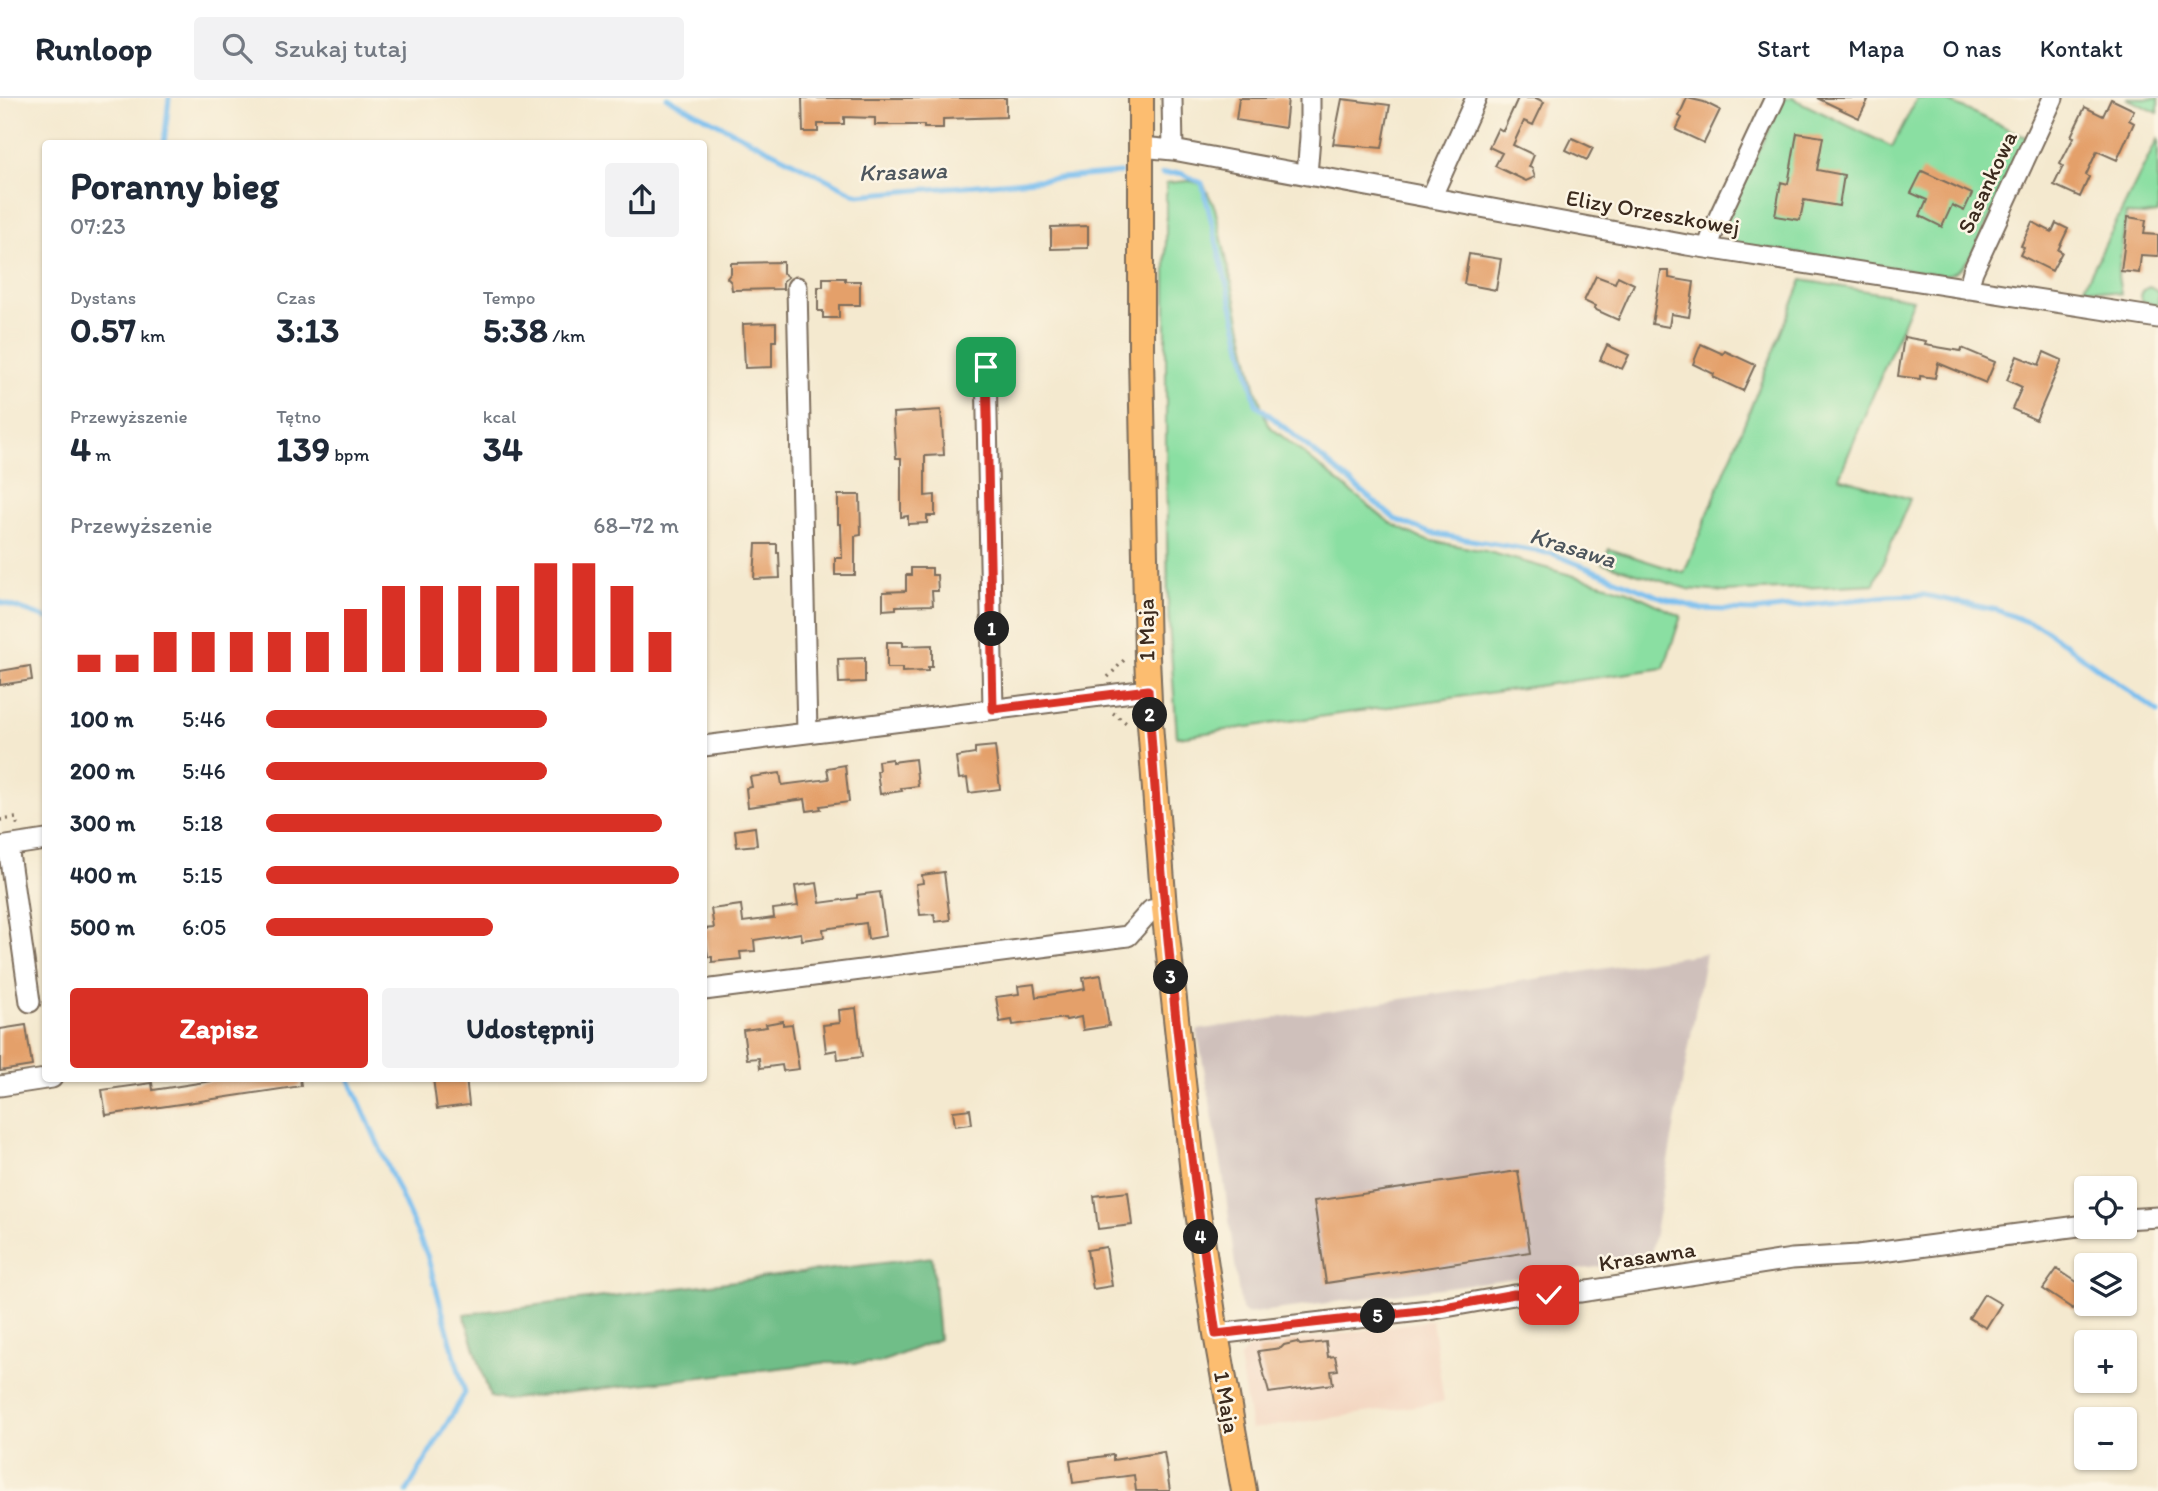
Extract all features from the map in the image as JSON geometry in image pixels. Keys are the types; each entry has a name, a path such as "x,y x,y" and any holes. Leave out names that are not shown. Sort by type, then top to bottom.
{"main road":[{"name":"1 Maja","path":"1140,98 1141,370 1148,690 1164,908 1193,1179 1216,1334 1244,1491"}],"street":[{"path":"1172,98 1173,150"},
{"path":"1307,175 1310,98"},
{"path":"1431,198 1476,98"},
{"path":"1708,246 1775,98"},
{"name":"Sasankowa","path":"1968,289 1973,271 2053,98"},
{"name":"Elizy Orzeszkowej","path":"1141,146 1687,245 1708,246 2158,318"},
{"path":"797,287 807,733"},
{"path":"986,367 993,709"},
{"path":"707,746 1148,690"},
{"path":"30,1002 7,883 4,846 42,841"},
{"path":"707,990 1128,936 1152,910 1164,908"},
{"path":"0,1086 42,1080"},
{"path":"2137,1218 2158,1217"},
{"name":"Krasawna","path":"1216,1334 1418,1311 1514,1294 1581,1292 1792,1259 1858,1255 2074,1227"}],"shaded area":[{"path":"1706,953 1650,1260 1246,1314 1241,1310 1223,1174 1197,1030"},
{"path":"1432,1320 1444,1402 1251,1429 1239,1359 1248,1348"}],"green space":[{"path":"1783,98 1792,98 1892,147 1917,98 1941,98 2028,138 1974,250 1954,272 1943,275 1736,244 1729,235 1726,223"},
{"path":"2126,98 2158,98 2158,113"},
{"path":"2158,138 2158,213 2126,214 2118,276 2121,294 2084,287"},
{"path":"1190,181 1204,185 1215,208 1255,386 1268,425 1390,523 1422,539 1485,551 1628,591 1681,616 1664,668 1177,737 1168,607 1166,183"},
{"path":"1802,280 1913,299 1839,477 1910,499 1874,584 1724,592 1688,589 1603,563 1609,549 1684,573"},
{"path":"2149,287 2158,291 2158,305 2142,301 2140,295"},
{"path":"932,1257 939,1339 879,1363 822,1363 503,1400 490,1397 464,1314"}],"building":[{"path":"802,98 1006,98 1006,117 943,119 943,128 924,128 924,125 875,125 875,118 844,117 844,124 818,124 818,132 803,132"},
{"path":"1239,98 1288,98 1285,128 1236,120"},
{"path":"1518,98 1536,98 1544,102 1533,125 1524,121 1513,145 1534,155 1529,167 1535,177 1526,181 1495,166 1502,153 1489,147 1498,128 1503,131"},
{"path":"1687,98 1720,110 1704,143 1676,130"},
{"path":"1817,98 1869,98 1859,118"},
{"path":"1342,99 1390,105 1382,148 1333,144"},
{"path":"2111,99 2134,110 2129,120 2134,123 2117,160 2097,151 2080,197 2054,185 2063,166 2060,164 2074,137 2071,136 2085,107 2103,116"},
{"path":"1797,133 1823,137 1817,170 1844,175 1839,206 1804,200 1800,220 1775,216 1781,182 1788,184"},
{"path":"1572,138 1593,148 1587,160 1566,150"},
{"path":"1922,171 1972,194 1964,211 1952,205 1942,227 1920,216 1927,200 1911,193"},
{"path":"2128,217 2146,220 2144,234 2158,235 2158,256 2141,255 2139,273 2121,271"},
{"path":"2032,222 2052,232 2056,223 2068,229 2058,250 2062,252 2052,271 2020,255 2024,247 2021,246"},
{"path":"1088,226 1088,248 1051,249 1051,227"},
{"path":"1469,254 1501,259 1496,290 1464,284"},
{"path":"783,262 783,273 788,277 783,281 783,289 732,290 731,282 727,278 731,273 731,263"},
{"path":"1661,271 1669,271 1669,278 1694,282 1689,317 1671,314 1669,327 1652,324"},
{"path":"1596,276 1615,283 1618,276 1634,284 1618,320 1594,309 1595,306 1584,301"},
{"path":"823,278 860,281 860,305 839,305 839,318 823,318 823,311 818,311 818,287 823,287"},
{"path":"776,323 776,341 772,341 772,367 745,368 743,324"},
{"path":"1904,337 1926,341 1925,345 1961,351 1962,348 1995,362 1986,383 1938,363 1935,378 1898,376"},
{"path":"1701,344 1723,354 1725,351 1755,365 1743,391 1693,364"},
{"path":"1607,345 1629,355 1622,369 1600,360"},
{"path":"2044,352 2062,360 2036,420 2012,409 2022,387 2007,380 2017,356 2039,365"},
{"path":"941,410 944,455 925,456 925,496 935,495 935,516 927,516 927,523 908,524 908,516 901,517 901,458 896,458 893,413"},
{"path":"838,495 860,495 861,535 855,536 855,575 835,575 835,558 842,558"},
{"path":"756,544 777,544 780,578 754,579"},
{"path":"911,568 932,568 932,575 937,575 938,591 932,591 933,605 896,606 896,609 883,610 883,592 906,591 906,575 911,575"},
{"path":"887,642 903,642 903,646 932,645 932,667 928,667 928,671 902,672 902,668 887,668"},
{"path":"865,658 865,682 839,683 838,659"},
{"path":"30,666 32,680 0,685 0,671"},
{"path":"995,746 1000,789 969,793 967,778 959,779 956,757 975,754 975,748"},
{"path":"892,759 892,762 915,759 918,786 880,794 878,761"},
{"path":"845,765 849,802 820,806 821,809 807,811 805,799 748,807 746,788 752,787 750,777 780,773 782,785 829,779 827,768"},
{"path":"755,827 757,845 737,847 735,830"},
{"path":"944,872 950,920 935,922 934,914 920,915 916,884 923,883 922,875"},
{"path":"817,883 820,903 880,892 886,936 868,939 866,923 823,929 824,937 802,940 801,933 754,940 755,951 740,952 741,959 712,962 707,950 707,929 714,928 711,909 741,905 743,922 774,918 773,909 798,906 795,886"},
{"path":"1101,975 1109,1026 1083,1030 1081,1017 1013,1025 1012,1020 1000,1022 996,997 1019,994 1018,986 1034,984 1036,997 1085,989 1083,978"},
{"path":"856,1008 862,1057 838,1060 837,1050 826,1052 823,1025 840,1023 839,1010"},
{"path":"783,1021 783,1025 792,1024 799,1069 783,1071 782,1065 760,1068 759,1058 747,1059 743,1030 767,1027 766,1024"},
{"path":"26,1025 32,1066 0,1071 0,1029"},
{"path":"205,1082 300,1082 301,1086 106,1115 102,1090 152,1083 153,1090"},
{"path":"434,1082 466,1082 469,1105 437,1109"},
{"path":"970,1109 972,1124 955,1126 953,1111"},
{"path":"1518,1171 1530,1252 1326,1283 1314,1201"},
{"path":"1128,1192 1132,1225 1098,1229 1094,1196"},
{"path":"1106,1247 1112,1286 1093,1289 1087,1250"},
{"path":"2057,1269 2074,1280 2073,1309 2043,1289"},
{"path":"1984,1294 2001,1304 1986,1328 1969,1318"},
{"path":"1297,1342 1300,1345 1326,1342 1328,1357 1335,1356 1338,1370 1331,1371 1333,1384 1269,1393 1258,1351 1281,1348"},
{"path":"1164,1452 1170,1491 1136,1491 1134,1475 1073,1483 1070,1461 1113,1455 1113,1460"}],"waterway":[{"name":"Krasawa","path":"164,140 169,98"},
{"name":"Krasawa","path":"667,98 858,195 1120,173"},
{"name":"Krasawa","path":"1162,174 1180,173 1202,183 1256,404 1395,519 1430,533 1553,554 1663,598 1702,609 1755,611 1889,596 1924,595 1997,610 2043,628 2158,712"},
{"name":"Krasawa","path":"0,602 42,617"},
{"path":"351,1082 427,1255 465,1393 407,1491"}],"route":[{"path":"986,367 993,709 1148,690 1164,908 1179,1055 1195,1192 1216,1334 1429,1310 1514,1294 1549,1295"}]}
